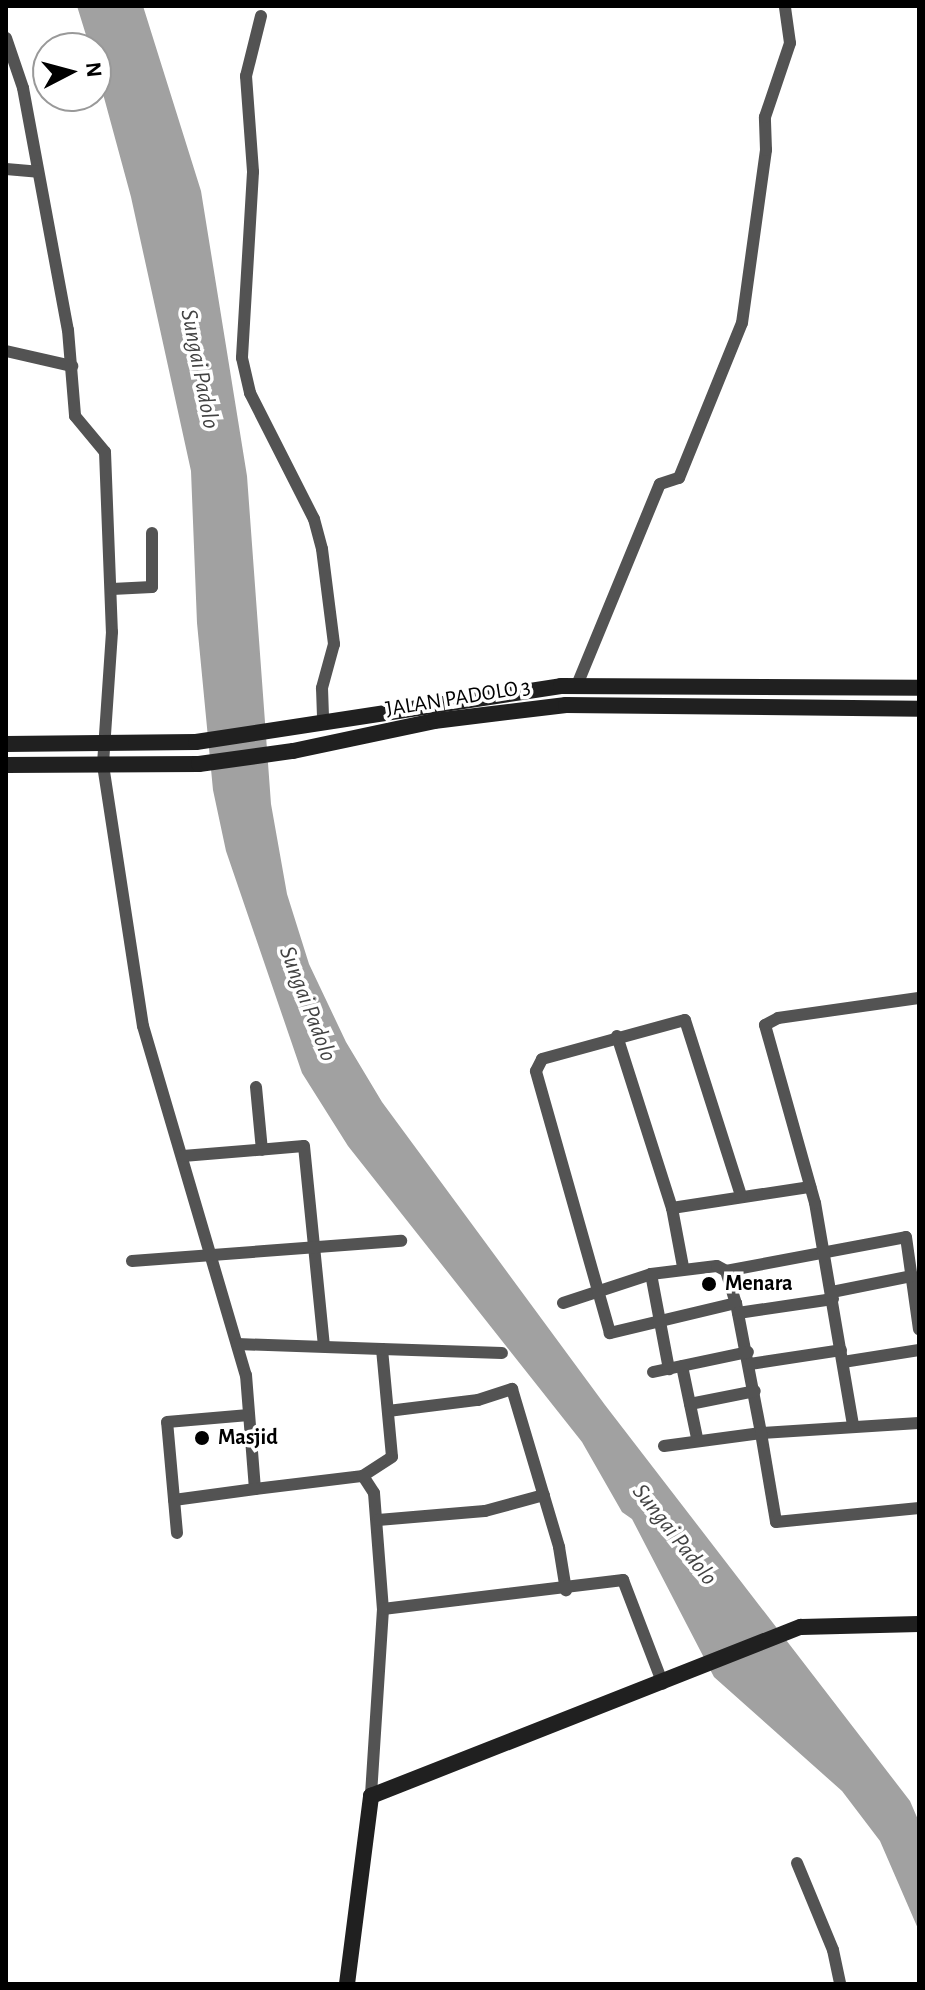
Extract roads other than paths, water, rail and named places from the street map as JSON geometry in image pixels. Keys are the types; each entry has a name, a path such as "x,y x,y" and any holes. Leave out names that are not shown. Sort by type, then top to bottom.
{"street":[{"path":"577,685 660,484 679,478 742,323 766,150 765,117 790,43 785,6"},
{"path":"261,16 246,76 253,172 244,256 242,358 250,393 314,519 322,549 334,644 322,688 323,723"},
{"path":"6,38 23,88 72,366 75,416 105,452 112,589 103,765 143,1026 237,1344 249,1415 255,1489"},
{"path":"6,169 38,172"},
{"path":"6,351 72,366"},
{"path":"112,589 152,587 152,533"},
{"name":"JALAN PADOLO 3","path":"6,744 196,742 577,685 919,688"},
{"path":"839,687 840,707"},
{"name":"JALAN PADOLO 3","path":"6,765 199,764 293,751 434,721 566,705 919,709"},
{"path":"853,1425 825,1251 765,1025 778,1018 919,998"},
{"path":"741,1196 688,1022 681,1018 542,1059 536,1071 601,1287 610,1333 737,1308 832,1296 912,1276"},
{"path":"617,1036 628,1056 672,1208 683,1267"},
{"path":"256,1087 262,1150"},
{"path":"183,1156 304,1146 324,1345"},
{"path":"672,1208 810,1187"},
{"path":"563,1303 601,1287 683,1267 710,1265 726,1271 906,1237 914,1245 912,1276 919,1329"},
{"path":"132,1261 211,1251 314,1248 401,1241"},
{"path":"726,1271 749,1358 776,1522 919,1508"},
{"path":"651,1274 660,1322 690,1404 697,1438"},
{"path":"237,1344 502,1353"},
{"path":"174,1500 363,1476 392,1457 382,1349"},
{"path":"653,1372 749,1358 919,1350"},
{"path":"388,1411 478,1400 512,1389 544,1495 566,1590"},
{"path":"690,1404 755,1391"},
{"path":"177,1533 167,1422 249,1415"},
{"path":"664,1446 697,1438 853,1425 919,1423"},
{"path":"347,1984 371,1796 383,1609 374,1493 363,1476"},
{"path":"378,1520 485,1511 544,1495"},
{"path":"383,1609 566,1590 623,1580 663,1684"},
{"path":"371,1796 663,1684 801,1627 919,1624"},
{"path":"797,1863 833,1950 840,1984"}],"water":[{"name":"Sungai Padolo","path":"77,6 143,6 201,191 247,476 271,804 287,894 309,964 346,1042 382,1102 605,1405 910,1801 919,1822 919,1931 880,1841 842,1791 714,1677 632,1519 622,1512 582,1442 348,1146 302,1073 226,851 213,790 197,623 191,471 131,197 108,112 112,112 112,32 85,32"}],"place":[{"name":"Menara","path":"709,1284"},
{"name":"Masjid","path":"202,1438"}]}
